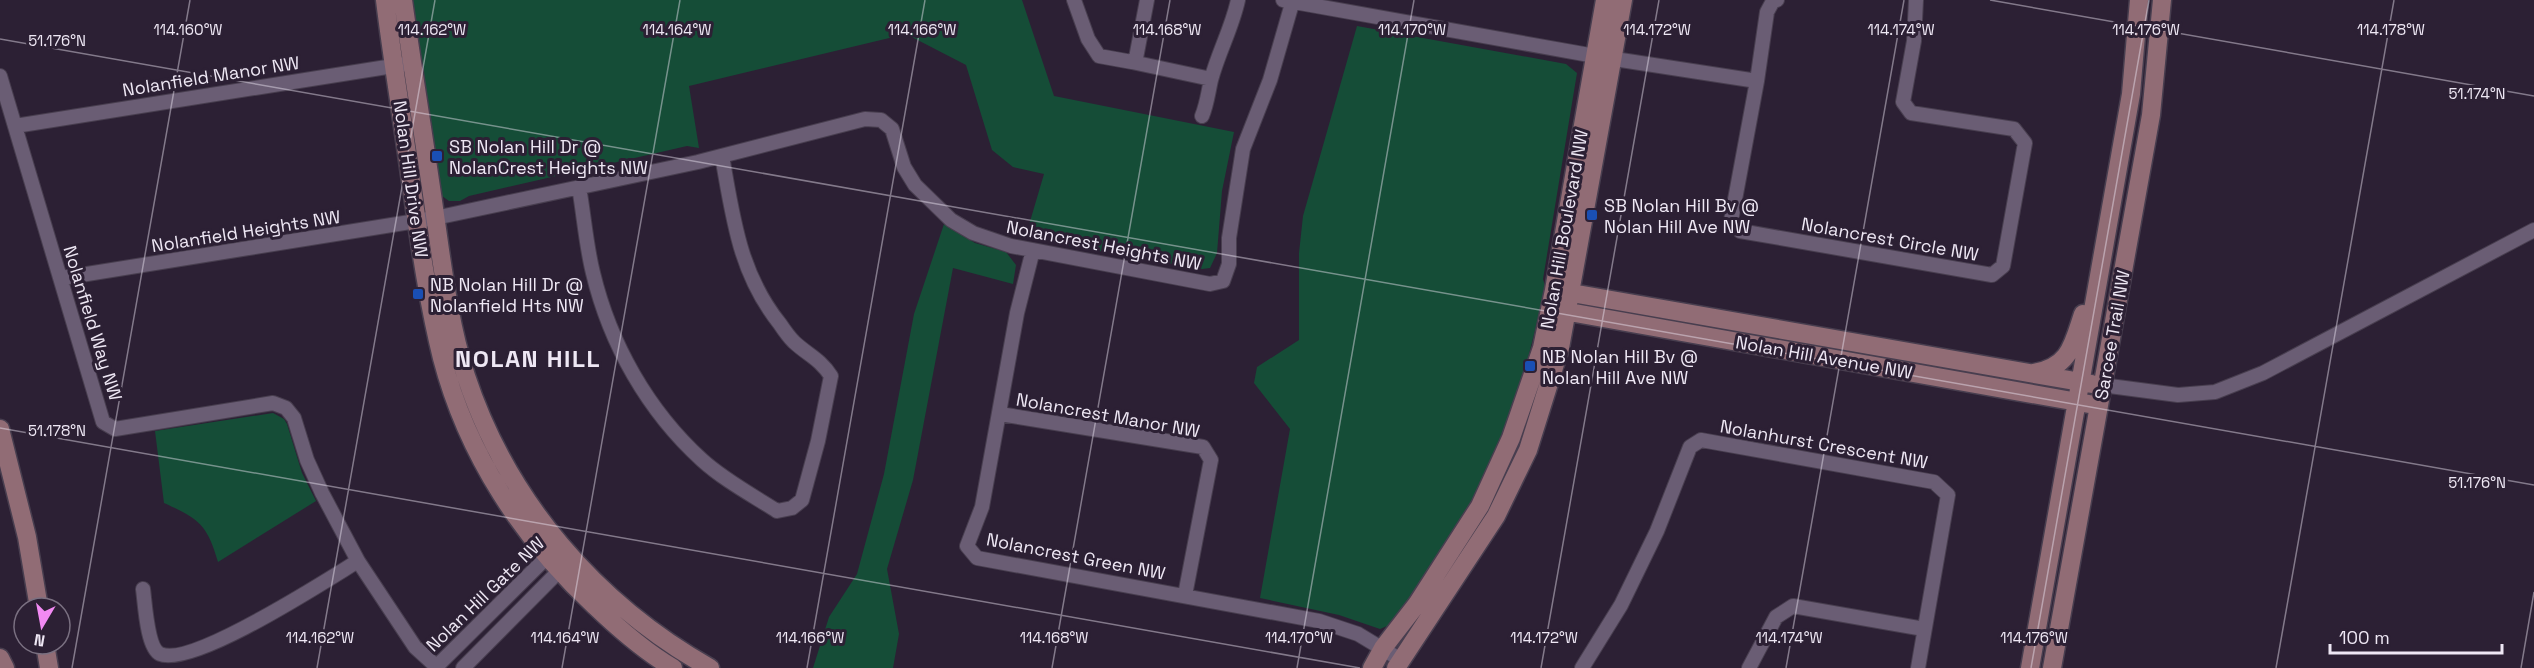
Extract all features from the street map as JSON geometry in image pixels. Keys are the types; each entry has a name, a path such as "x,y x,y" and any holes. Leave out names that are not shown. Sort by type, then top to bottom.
{"street":[{"name":"Nolan Hill Drive NW","path":"385,0 403,64 435,218 444,285 456,341 476,404 509,474 554,551 617,627 673,668"},
{"name":"Nolan Hill Drive NW","path":"403,0 403,64 417,220 442,359 455,400 489,473 512,511 554,551"},
{"path":"1074,0 1088,39 1099,56 1211,80"},
{"path":"1132,62 1136,58 1147,0"},
{"path":"1202,116 1208,103 1211,80 1233,21 1238,0"},
{"name":"Nolan Hill Boulevard NW","path":"1604,58 1605,0"},
{"name":"Nolan Hill Boulevard NW","path":"1398,664 1496,516 1528,450 1560,348 1559,310 1604,58 1623,0"},
{"name":"Nolancrest Circle NW","path":"1777,0 1773,1 1767,12 1757,81 1731,221 1740,231 1992,275 2003,266 2025,143 2014,129 1911,113 1903,102 1914,41 1916,0"},
{"name":"Sarcee Trail NW","path":"2030,668 2131,94 2139,0"},
{"name":"Sarcee Trail NW","path":"2052,668 2151,115 2162,0"},
{"path":"1290,1 1604,58 1757,81"},
{"name":"Nolancrest Heights NW","path":"435,218 722,156 864,119 881,120 892,129 904,167 915,186 951,220 973,232 990,240 1033,250 1210,284 1223,281 1229,264 1229,238 1243,149 1270,80 1290,1"},
{"name":"Nolanfield Manor NW","path":"15,126 403,64"},
{"name":"Nolanfield Way NW","path":"0,76 104,422 115,429 273,404 286,408 294,418 307,460 322,493 358,561 415,647 436,667"},
{"path":"579,188 592,271 603,309 640,387 664,420 702,461 777,511 792,508 802,500 818,441 831,376 822,362 795,342 777,321 748,273 736,239 722,156"},
{"name":"Nolanfield Heights NW","path":"62,278 435,218"},
{"path":"2102,385 2178,395 2215,392 2263,373 2534,230"},
{"name":"Nolancrest Green NW","path":"1033,250 1017,313 982,507 967,546 977,558 1319,621 1358,634 1383,648 1398,664"},
{"name":"Nolan Hill Avenue NW","path":"1562,291 2102,385"},
{"path":"2030,374 2044,371 2067,357 2085,310 2096,295"},
{"name":"Nolan Hill Boulevard NW","path":"1372,668 1383,648 1417,604 1480,506 1511,438 1542,348 1559,310"},
{"name":"Nolan Hill Avenue NW","path":"1559,310 2099,406"},
{"name":"Nolancrest Manor NW","path":"1000,414 1203,447 1211,460 1185,595"},
{"path":"0,429 27,537 37,596"},
{"name":"Nolanhurst Crescent NW","path":"1582,668 1622,605 1657,531 1690,447 1701,440 1934,482 1948,495 1918,668"},
{"name":"Nolan Hill Gate NW","path":"436,667 554,551"},
{"path":"143,589 151,645 159,654 174,657 241,632 358,561"},
{"name":"Nolan Hill Drive NW","path":"565,565 644,626 710,668"},
{"name":"Nolan Hill Gate NW","path":"463,668 565,565"},
{"path":"1749,668 1776,617 1793,606 1924,629"},
{"path":"0,658 5,668"}],"green space":[{"path":"412,0 1022,0 1054,96 1234,132 1222,191 1217,253 1210,268 1202,269 1036,240 1026,235 1044,174 1013,167 992,150 966,65 906,34 689,86 699,148 687,146 469,196 460,201 449,201 442,196"},
{"path":"1357,26 1566,64 1577,73 1543,279 1545,286 1530,350 1511,414 1486,476 1455,534 1392,624 1380,629 1339,615 1260,598 1290,429 1254,383 1257,367 1299,340 1299,253 1303,216"},
{"path":"944,224 975,243 1006,252 1016,265 1013,284 953,268 913,480 887,569 899,634 893,668 813,668 829,617 857,574 884,474 914,314"},
{"path":"273,413 284,419 287,424 302,473 316,501 218,562 210,539 200,524 164,503 155,431"}],"place":[{"name":"SB Nolan Hill Dr @ NolanCrest Heights NW","path":"437,156"},
{"name":"SB Nolan Hill Bv @ Nolan Hill Ave NW","path":"1592,215"},
{"name":"NB Nolan Hill Dr @ Nolanfield Hts NW","path":"418,294"},
{"name":"NB Nolan Hill Bv @ Nolan Hill Ave NW","path":"1530,366"}],"district":[{"name":"NOLAN HILL","path":"528,358"}]}
